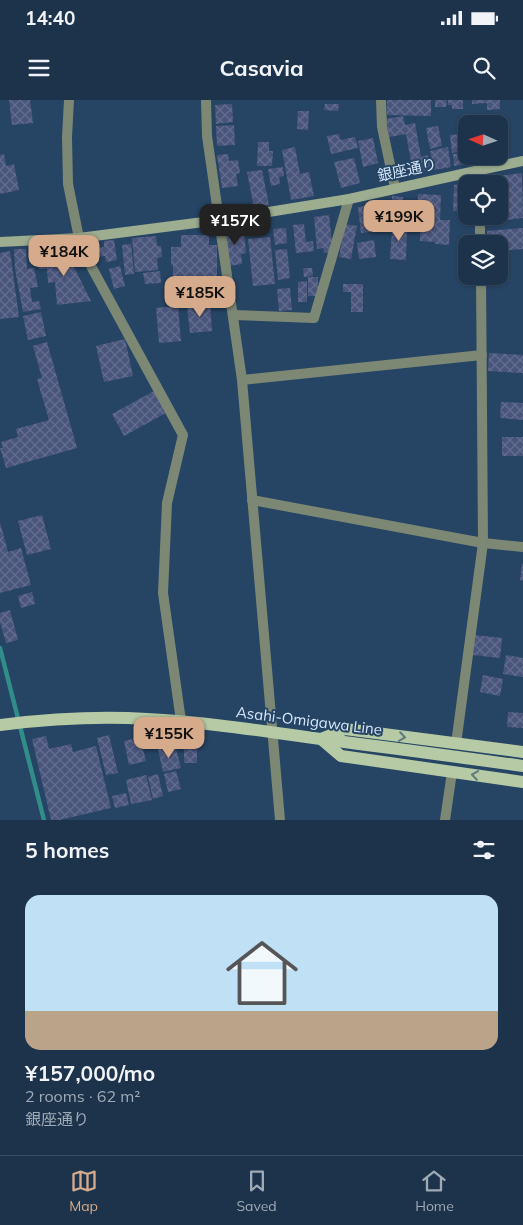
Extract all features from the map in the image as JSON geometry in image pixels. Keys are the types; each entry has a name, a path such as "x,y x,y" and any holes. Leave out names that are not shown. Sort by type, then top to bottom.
{"main road":[{"name":"Asahi-Omigawa Line","path":"5,724 98,718 181,721 523,766"},
{"path":"523,752 345,729 321,739 341,756 523,782"}],"street":[{"path":"69,100 67,137 68,184 78,238 92,268 183,434 167,503 164,593 181,721"},
{"path":"206,100 207,136 242,380 280,820"},
{"path":"381,100 382,127 395,188"},
{"name":"銀座通り","path":"0,242 78,238 219,220 349,199 523,161"},
{"path":"480,170 480,175"},
{"path":"233,315 314,318 349,199"},
{"path":"456,744 483,543 481,285"},
{"path":"242,380 482,355"},
{"path":"252,500 483,543 523,547"},
{"path":"445,820 452,772"}],"building":[{"path":"9,100 30,100 33,123 12,125"},
{"path":"387,100 431,100 431,116 387,115"},
{"path":"435,100 447,100 446,107 435,107"},
{"path":"448,100 463,100 463,109 452,109 452,105 448,105"},
{"path":"472,100 500,100 500,109 487,110 487,103 472,104"},
{"path":"232,104 233,122 216,124 215,105"},
{"path":"325,104 339,104 338,111 324,110"},
{"path":"298,111 309,111 308,130 297,129"},
{"path":"403,116 405,125 415,123 421,157 428,155 431,170 413,173 406,134 389,137 386,119"},
{"path":"234,125 235,145 217,146 216,126"},
{"path":"438,126 442,146 430,149 426,128"},
{"path":"339,134 340,140 355,137 358,148 331,154 327,136"},
{"path":"458,134 458,152 452,153 450,135"},
{"path":"373,138 378,163 363,167 358,141"},
{"path":"258,142 269,142 269,151 273,151 272,166 257,166"},
{"path":"295,147 300,174 309,172 314,196 291,200 282,150"},
{"path":"448,147 451,167 434,170 430,151"},
{"path":"4,154 6,166 14,164 19,190 0,194 0,155"},
{"path":"228,154 229,161 238,160 240,173 236,174 238,186 222,188 217,155"},
{"path":"453,154 458,154 458,165 460,165 454,166"},
{"path":"354,158 360,183 341,188 334,162"},
{"path":"283,167 284,176 279,177 280,184 271,186 268,169"},
{"path":"262,170 269,205 254,208 247,172"},
{"path":"522,173 523,218 508,220 507,175"},
{"path":"458,184 458,211 453,211 454,185"},
{"path":"418,194 441,195 440,220 450,220 449,245 420,241 420,222 417,222"},
{"path":"392,196 403,197 403,207 412,207 411,222 397,222 398,208 392,208"},
{"path":"385,203 388,223 376,225 377,231 361,233 358,207"},
{"path":"329,215 331,252 324,253 323,248 317,249 314,217"},
{"path":"304,224 306,242 313,241 314,251 296,253 293,225"},
{"path":"345,224 357,226 351,259 339,257"},
{"path":"394,224 406,224 406,260 390,259"},
{"path":"286,228 287,243 275,245 273,229"},
{"path":"523,228 523,249 508,250 508,235 487,235 487,231"},
{"path":"244,229 246,253 241,254 242,264 228,266 224,231"},
{"path":"181,235 209,235 209,245 217,245 217,280 173,280 171,247 181,247"},
{"path":"156,236 157,246 161,246 162,257 157,258 158,270 135,272 132,238"},
{"path":"270,237 275,284 253,286 248,239"},
{"path":"114,240 117,260 106,262 105,256 96,257 96,248 104,247 104,241"},
{"path":"374,240 376,257 359,259 357,243"},
{"path":"131,244 134,274 125,275 122,245"},
{"path":"14,249 26,249 27,269 34,268 38,287 30,288 32,302 39,301 41,309 23,312 15,269"},
{"path":"287,249 290,278 278,280 275,250"},
{"path":"10,251 19,317 0,319 0,253"},
{"path":"72,251 73,265 91,301 57,305 55,282 48,283 47,269 39,269 38,254"},
{"path":"120,266 125,286 114,289 109,269"},
{"path":"303,268 312,268 313,276 304,277"},
{"path":"160,271 161,283 145,284 143,273"},
{"path":"308,277 318,277 318,296 308,296"},
{"path":"307,281 307,302 298,302 298,282"},
{"path":"343,284 363,284 363,312 351,312 351,292 343,292"},
{"path":"290,288 292,310 279,311 277,289"},
{"path":"210,304 212,331 190,333 187,306"},
{"path":"178,306 181,341 159,343 156,308"},
{"path":"41,312 46,336 28,340 23,316"},
{"path":"125,339 133,376 104,382 96,346"},
{"path":"47,342 77,448 6,468 0,448 3,448 1,442 18,437 16,429 49,420 37,379 42,378 33,346"},
{"path":"489,353 523,355 523,373 488,371"},
{"path":"154,391 166,413 124,436 112,414"},
{"path":"501,402 523,403 523,420 500,418"},
{"path":"502,437 523,437 523,456 502,456"},
{"path":"42,515 51,549 27,555 18,521"},
{"path":"0,522 8,552 21,548 31,585 0,593"},
{"path":"523,564 523,581 520,580"},
{"path":"32,592 35,604 21,608 18,596"},
{"path":"10,610 18,640 6,643 0,622 0,613"},
{"path":"475,635 502,638 500,658 473,655"},
{"path":"506,655 523,658 523,677 503,674"},
{"path":"483,675 503,679 500,696 480,692"},
{"path":"508,712 523,713 523,728 507,727"},
{"path":"109,735 118,773 106,775 97,738"},
{"path":"46,736 49,749 71,744 73,752 96,746 111,808 59,820 51,820 32,739"},
{"path":"140,737 146,761 129,765 124,741"},
{"path":"184,737 197,737 197,763 184,763"},
{"path":"175,745 181,768 163,772 158,749"},
{"path":"176,771 181,789 168,792 164,774"},
{"path":"158,774 163,796 153,799 148,777"},
{"path":"146,775 152,800 131,804 126,780"},
{"path":"126,793 129,805 115,808 112,796"}],"waterway":[{"path":"0,648 44,820"}]}
